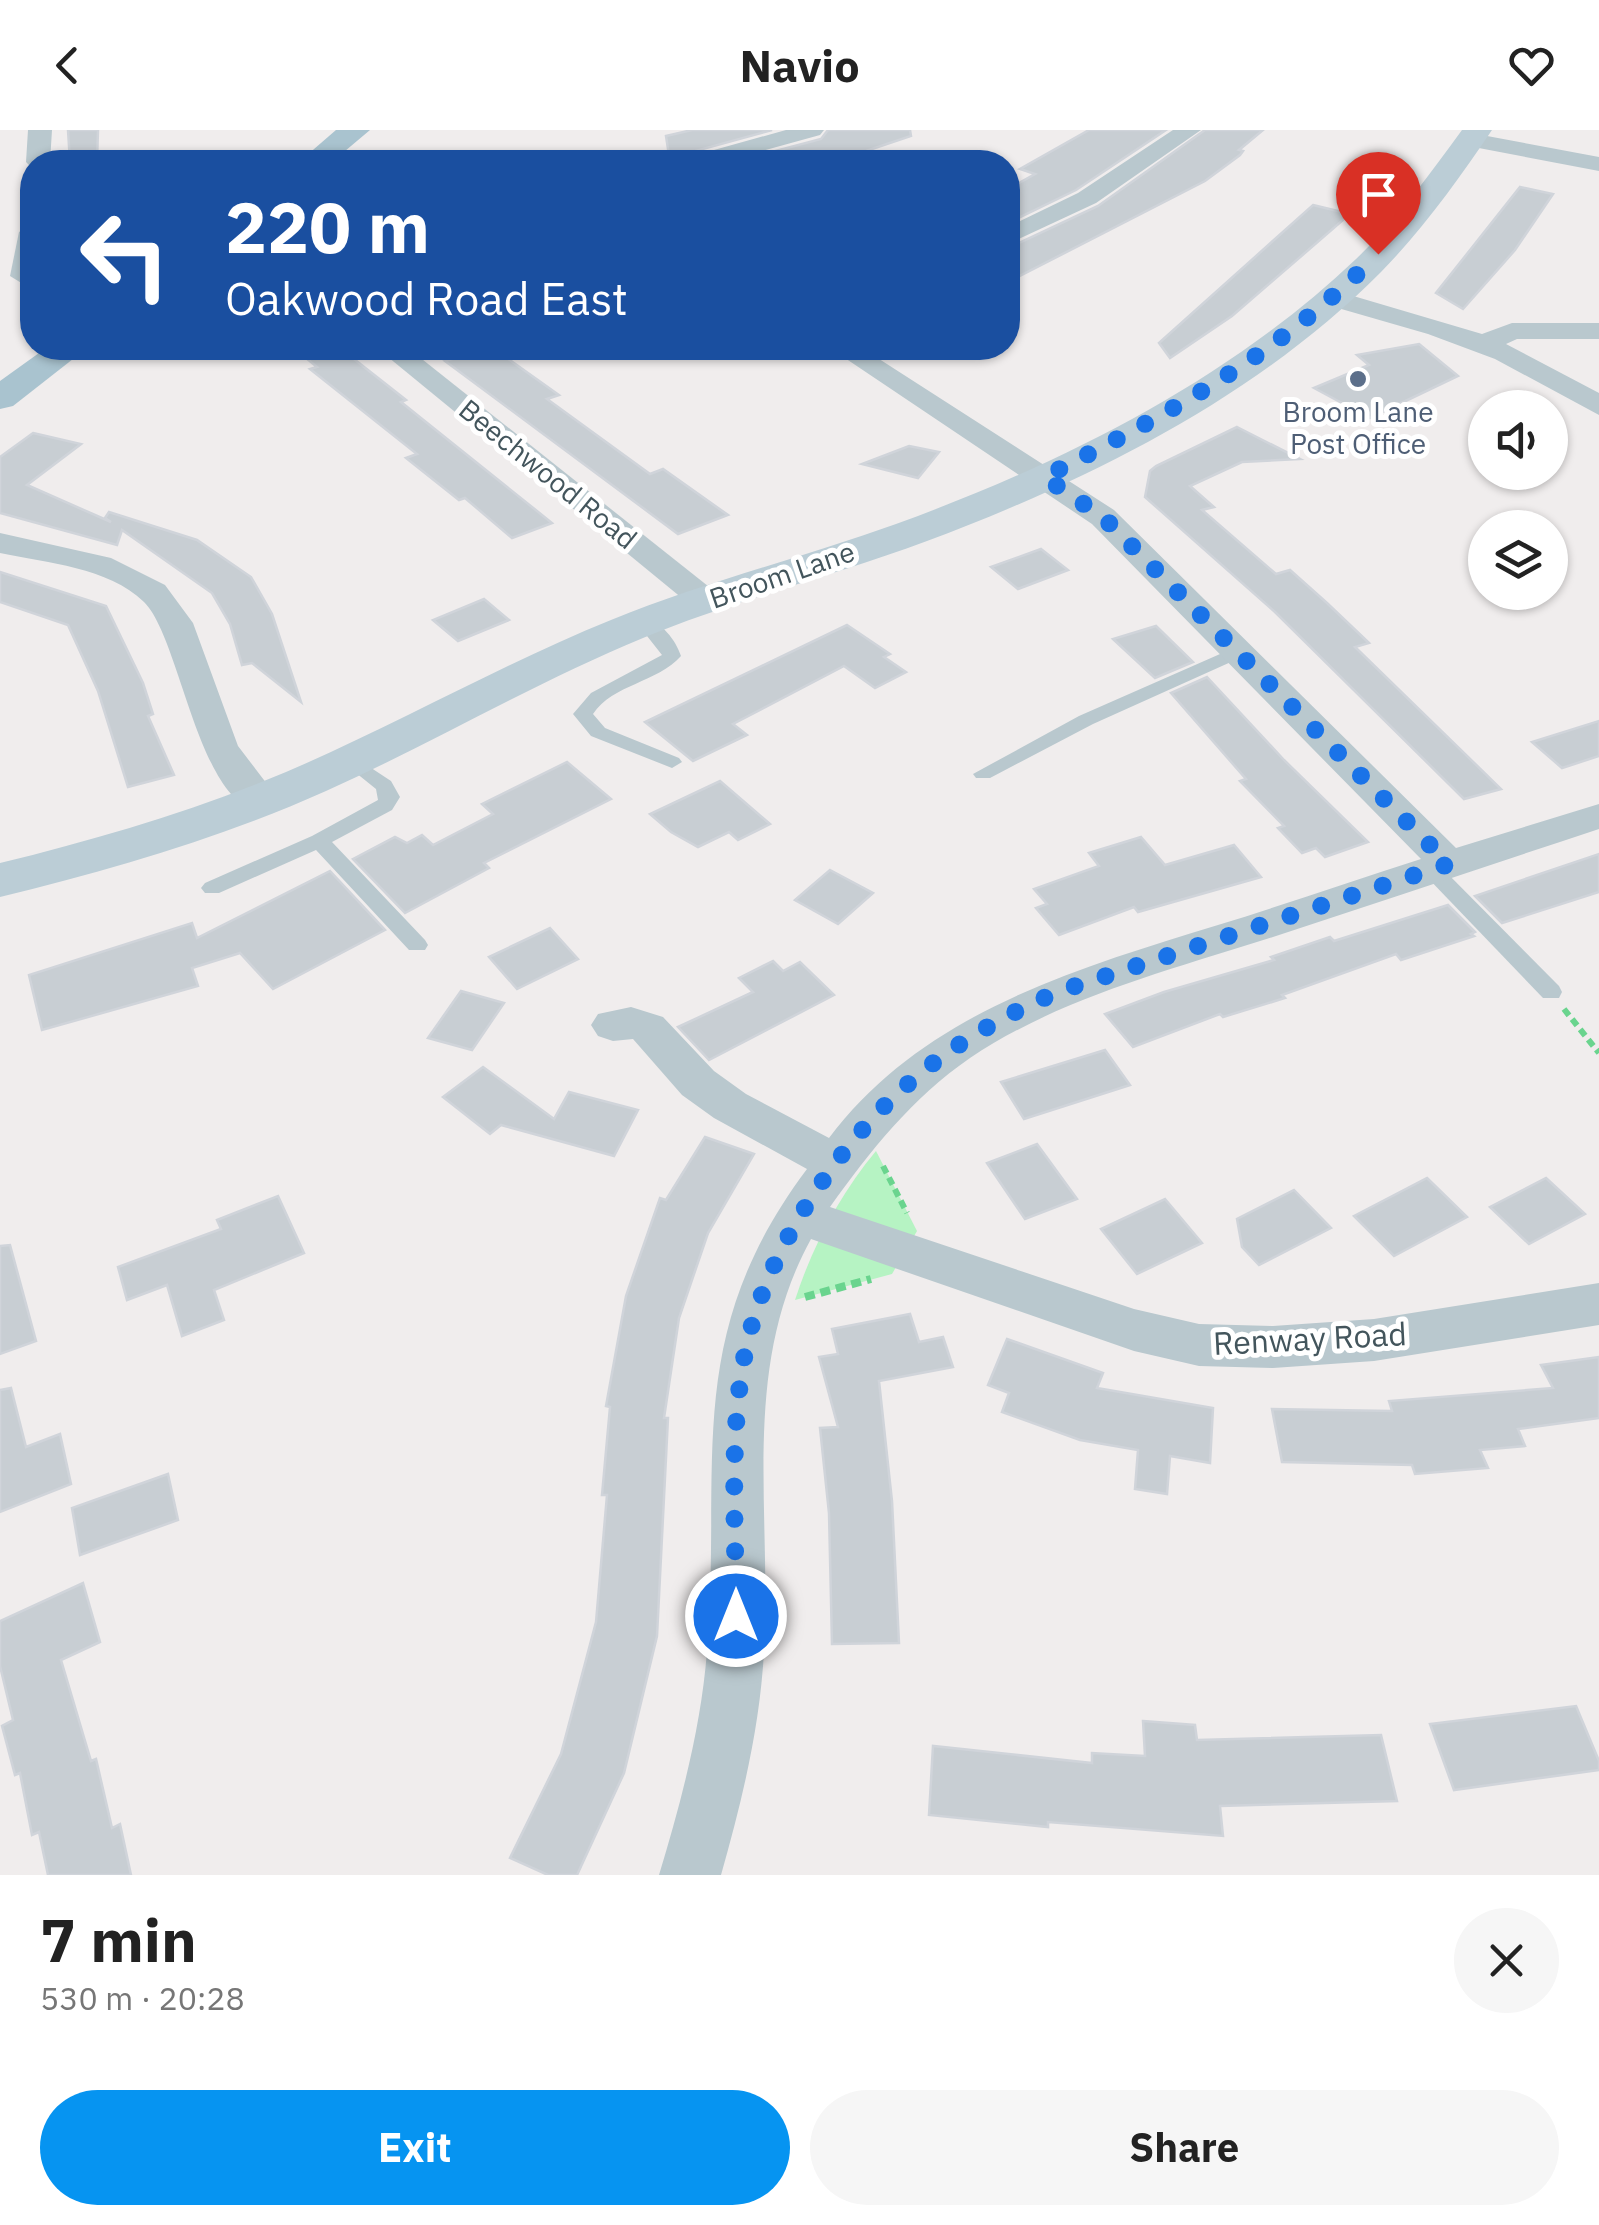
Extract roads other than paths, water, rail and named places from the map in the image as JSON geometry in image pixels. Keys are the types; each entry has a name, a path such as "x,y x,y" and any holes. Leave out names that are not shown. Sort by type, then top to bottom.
{"main road":[{"path":"329,150 354,130"},
{"name":"Broom Lane","path":"0,880 109,853 261,800 519,675 645,622 915,530 1044,477 1220,383 1333,298 1398,230 1474,135"},
{"path":"0,398 53,360"}],"street":[{"path":"740,150 812,130"},
{"path":"1020,231 1087,198 1189,130"},
{"path":"1474,135 1599,164"},
{"path":"1333,298 1486,343 1537,367 1599,406"},
{"path":"1486,343 1512,331 1599,331"},
{"name":"Beechwood Road","path":"405,360 706,600"},
{"path":"863,360 1103,517 1236,653 1297,708 1440,867"},
{"path":"0,543 106,570 152,592 176,624 218,743 233,769 261,800"},
{"path":"690,1875 713,1797 736,1650 737,1446 742,1365 756,1310 776,1257 800,1216 834,1162 891,1095 968,1038 1014,1011 1060,991 1599,816"},
{"path":"613,1026 631,1022 648,1028 698,1083 730,1106 834,1162"},
{"name":"Renway Road","path":"800,1216 1134,1330 1199,1345 1273,1347 1374,1340 1599,1304"}],"lane":[{"path":"645,622 669,646 672,656 660,668 587,703 584,714 598,732 672,762"},
{"path":"983,774 1086,720 1236,653"},
{"path":"212,888 319,841 385,806 390,797 384,785 350,760"},
{"path":"319,841 417,945"},
{"path":"1440,867 1551,992"}],"place":[{"name":"Broom Lane Post Office","path":"1358,379"}]}
